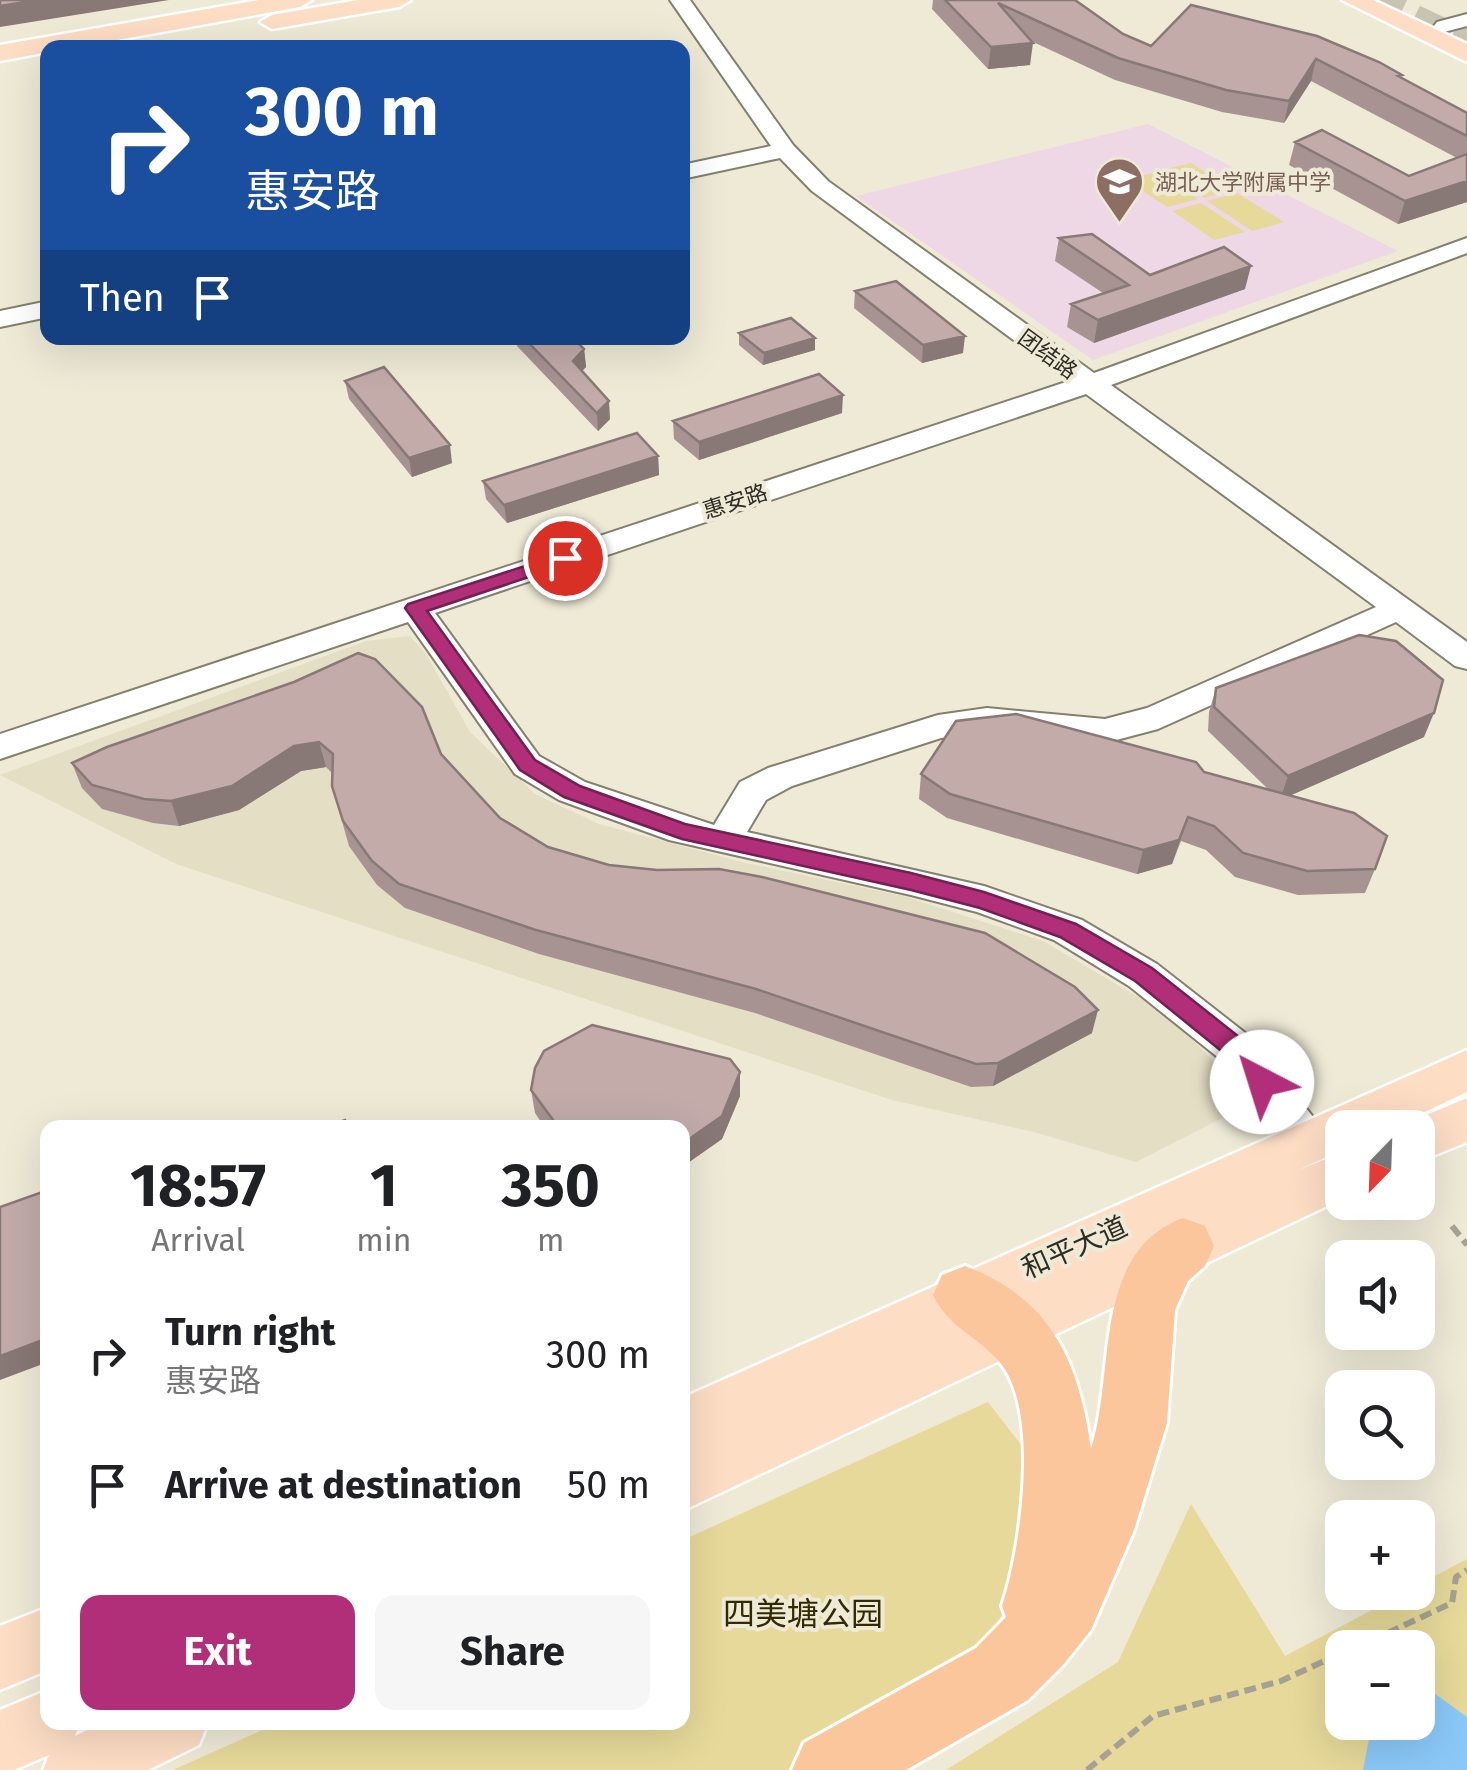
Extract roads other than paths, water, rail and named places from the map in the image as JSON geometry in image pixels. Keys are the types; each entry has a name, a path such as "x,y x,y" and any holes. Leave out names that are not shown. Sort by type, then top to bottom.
{"highway":[{"path":"831,1770 1002,1674 1038,1640 1065,1604 1082,1569 1133,1424 1143,1310 1166,1262 1183,1246"},
{"path":"987,1311 1037,1362 1057,1462 1058,1512 1053,1558 1043,1592 1002,1674"}],"main road":[{"path":"55,40 265,2 299,0"},
{"path":"60,40 299,0"},
{"path":"159,40 400,0"},
{"path":"1354,0 1467,54"},
{"path":"1392,0 1459,28"},
{"path":"172,40 338,10"},
{"path":"0,50 40,43"},
{"path":"0,50 40,43"},
{"path":"0,68 40,61"},
{"name":"和平大道","path":"1403,1110 1467,1070"},
{"path":"1435,1133 1467,1119"},
{"name":"和平大道","path":"690,1424 987,1311 1183,1246 1325,1159"},
{"name":"和平大道","path":"690,1478 987,1311 1325,1159"},
{"path":"0,1658 40,1641"},
{"path":"0,1743 40,1726"},
{"path":"76,1770 159,1730"}],"street":[{"name":"团结路","path":"680,0 786,150 820,186 1466,656"},
{"path":"690,170 786,150"},
{"name":"惠安路","path":"0,747 1088,384 1467,245"},
{"path":"0,319 40,311"},
{"path":"415,608 528,765 572,791 682,831 911,881 984,900 1068,930 1143,975 1239,1051 1325,1159"},
{"path":"723,841 753,791 780,777 938,727 987,720 1105,732 1174,710 1398,610"}],"water":[{"path":"1435,1694 1467,1717 1467,1770 1363,1770 1369,1740 1435,1740"}],"tunnel":[{"path":"1376,0 1467,44"}],"place":[{"name":"湖北大学附属中学","path":"1120,224"}],"park label":[{"name":"四美塘公园","path":"803,1614"}]}
